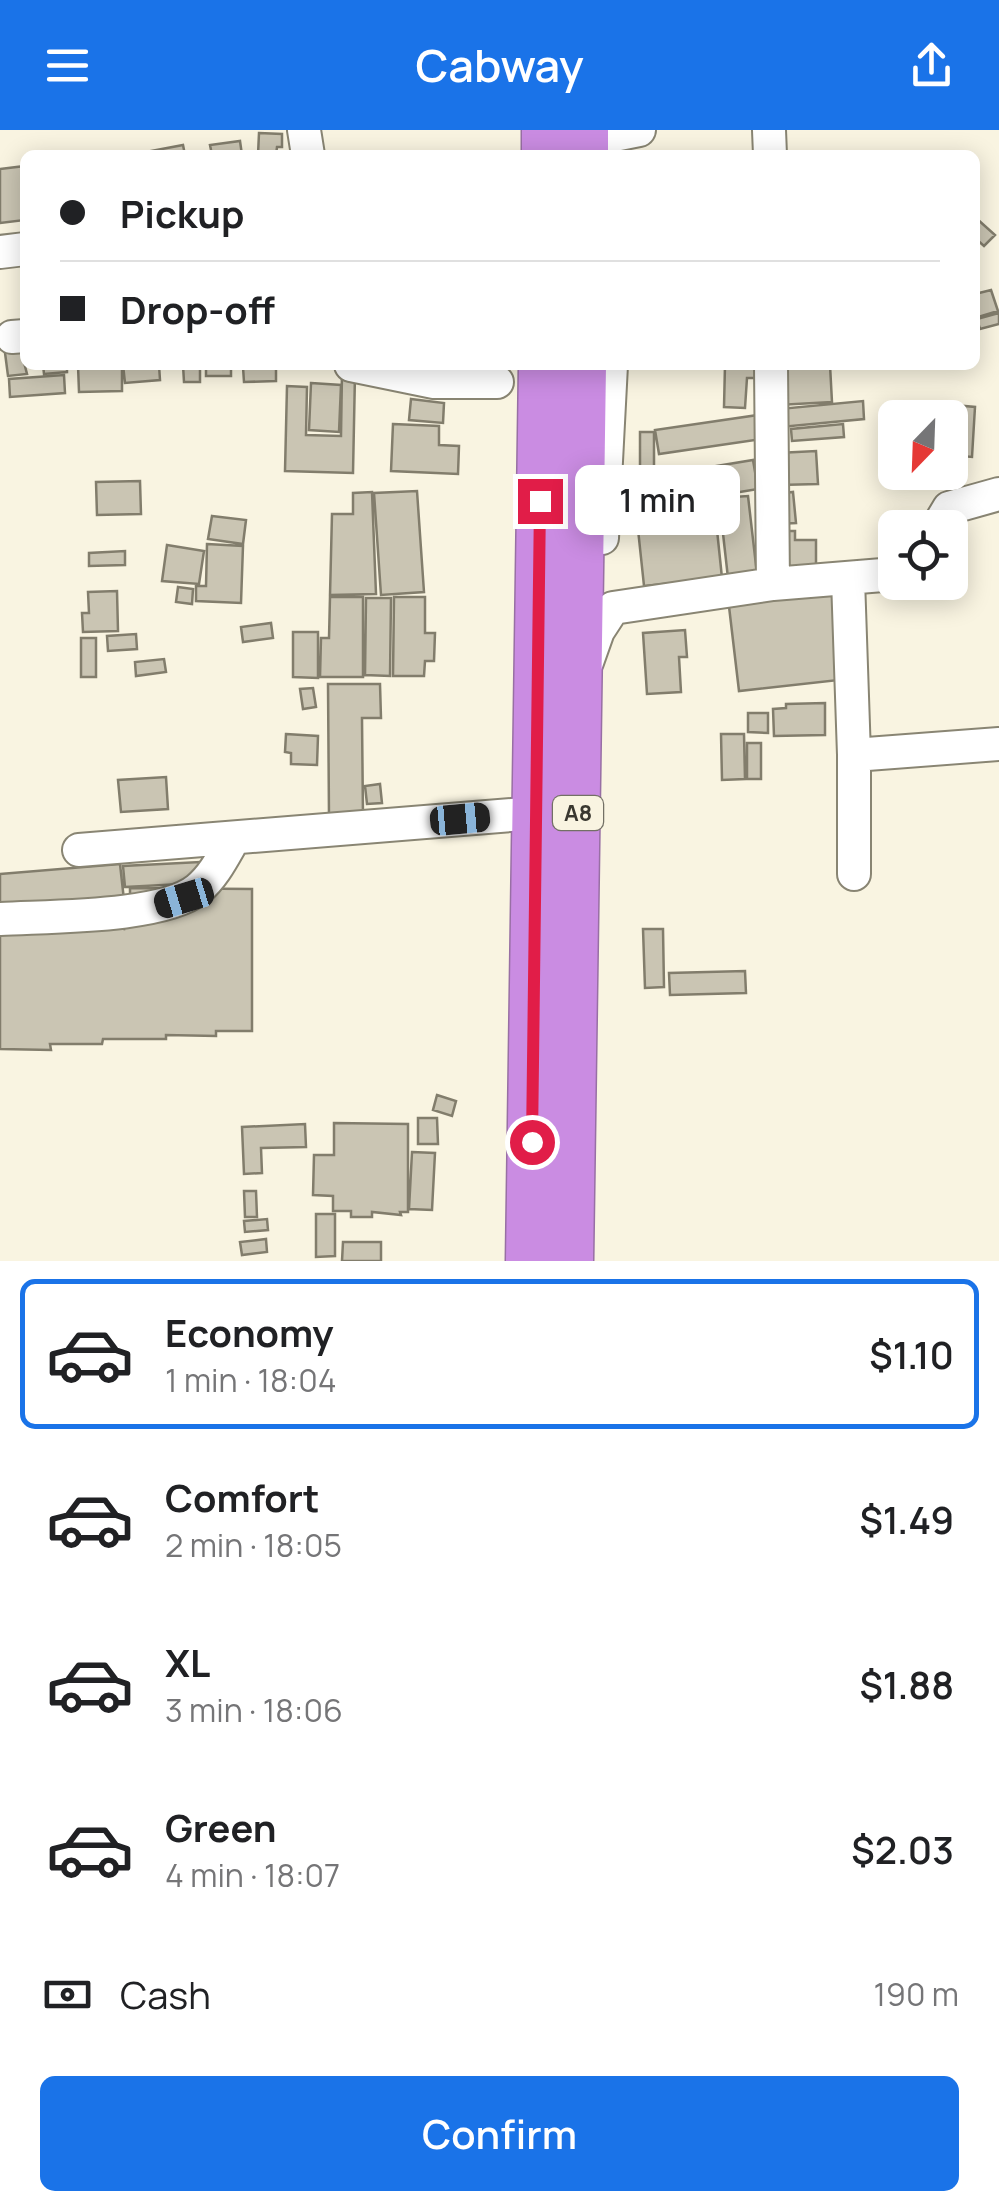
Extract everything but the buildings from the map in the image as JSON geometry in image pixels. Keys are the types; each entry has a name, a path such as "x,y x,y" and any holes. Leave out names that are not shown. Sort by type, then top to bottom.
{"highway":[{"name":"A8","path":"530,1261 542,370"},
{"name":"A8","path":"569,1261 582,370"}],"street":[{"path":"375,370 434,382 497,382"},
{"path":"579,674 592,654 602,622 602,523 611,370"},
{"path":"771,370 773,584"},
{"path":"948,510 999,494"},
{"path":"602,622 613,608 773,584 878,576"},
{"path":"848,579 854,874"},
{"path":"854,755 999,744"},
{"path":"79,850 536,813"},
{"path":"0,919 147,909 184,898 199,889 234,838"}],"route":[{"path":"532,1142 540,501"}]}
